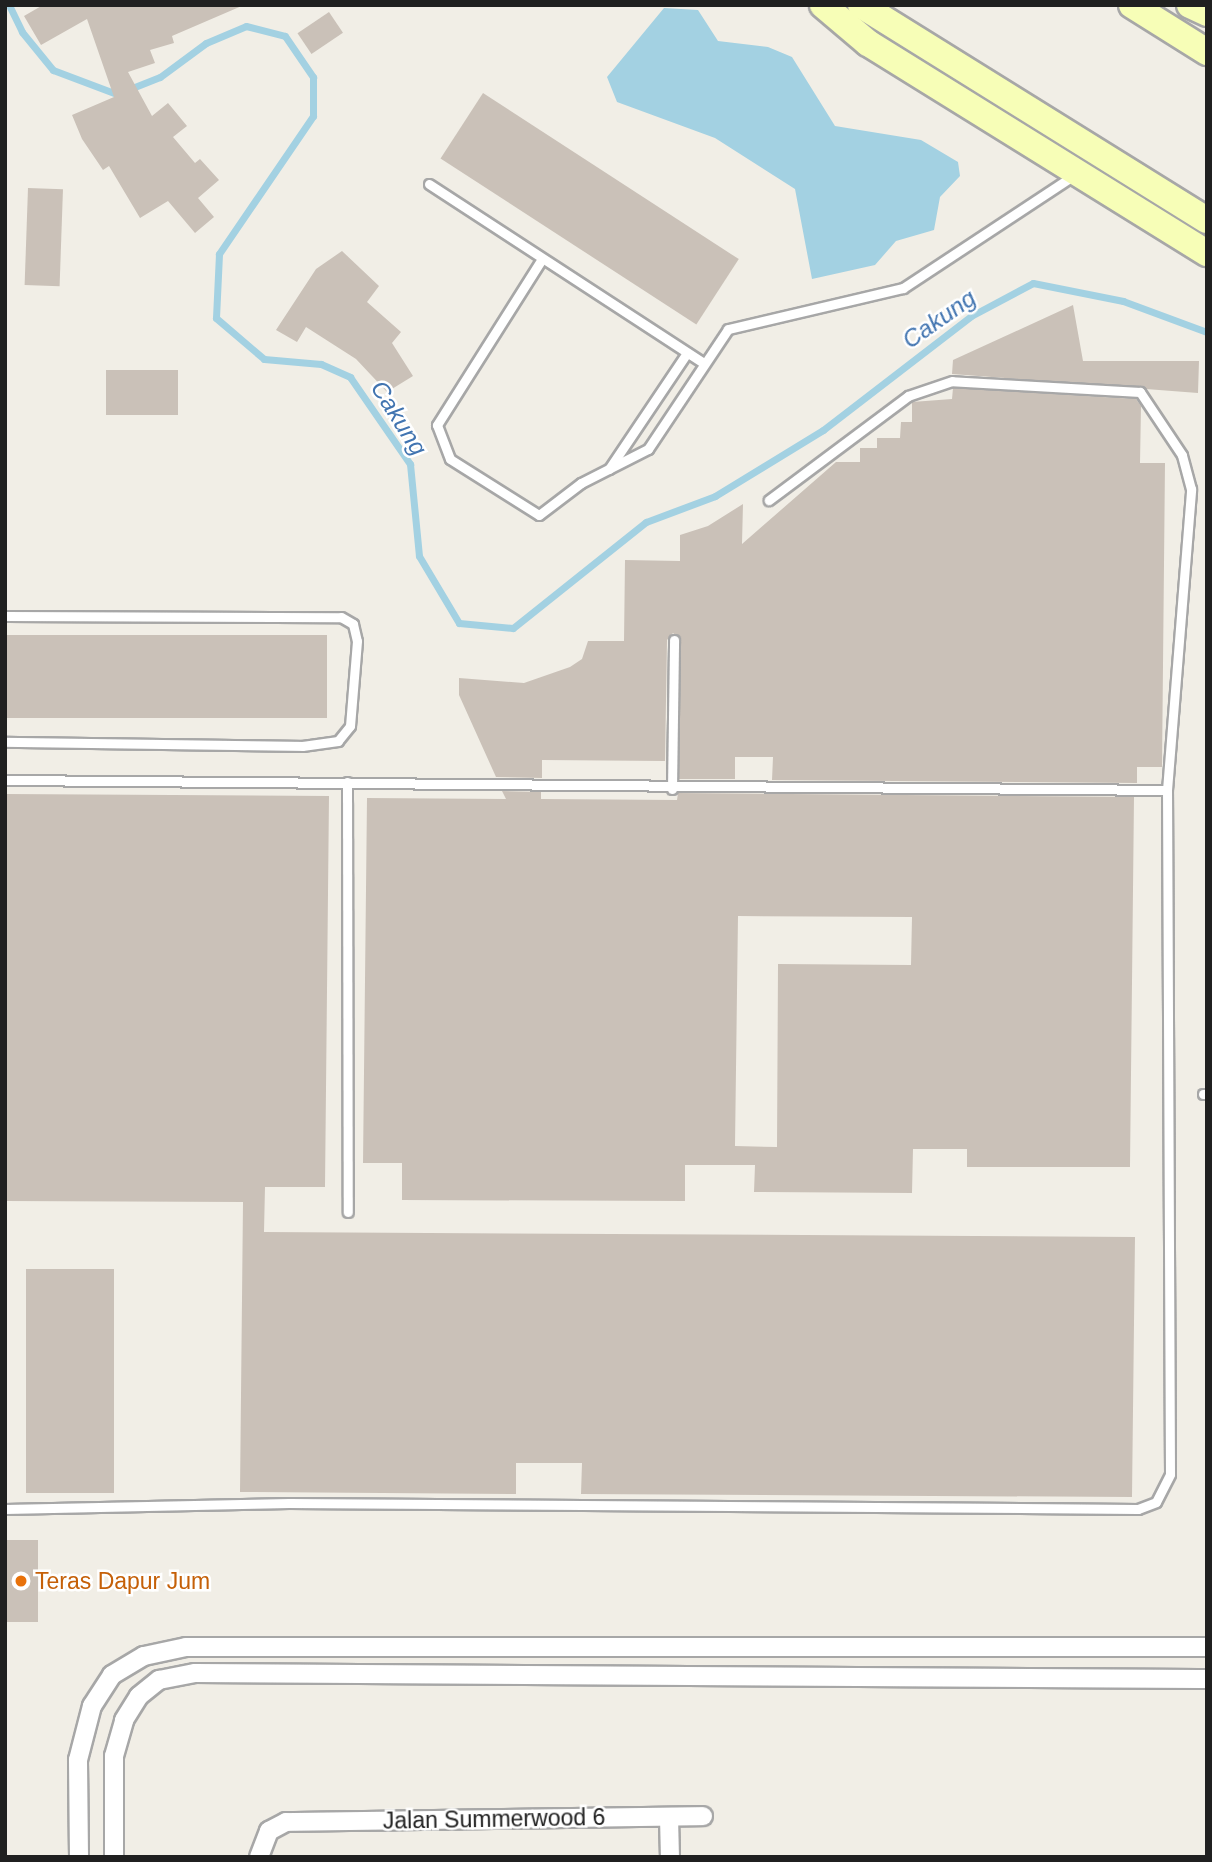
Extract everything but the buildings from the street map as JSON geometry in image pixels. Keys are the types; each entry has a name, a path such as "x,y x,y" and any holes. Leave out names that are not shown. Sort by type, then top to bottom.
{"main road":[{"path":"861,5 1207,220"},
{"path":"1132,5 1207,52"},
{"path":"1190,5 1207,13"},
{"path":"824,9 868,43 1080,171 1207,253"}],"street":[{"path":"79,1857 78,1760 92,1706 112,1675 144,1656 186,1647 1207,1647"},
{"path":"736,1647 738,1675"},
{"path":"114,1857 114,1756 124,1720 139,1696 159,1680 246,1672 1207,1679"},
{"name":"Jalan Summerwood 6","path":"259,1857 269,1831 286,1822 703,1816"},
{"path":"669,1817 670,1857"}],"lane":[{"path":"540,262 438,417 442,445 450,460 532,515 545,514 581,483 648,449 718,337 742,323 903,288 1102,156"},
{"path":"429,184 540,262 704,363"},
{"path":"608,471 687,353"},
{"path":"5,1509 289,1503 1138,1510 1156,1502 1170,1474 1167,790 1191,489 1172,433 1140,393 932,384 887,410 769,500"},
{"path":"5,616 341,617 353,624 357,641 351,726 338,741 302,746 5,743"},
{"path":"672,789 674,640"},
{"path":"5,780 347,782 672,789 1167,790"},
{"path":"347,782 348,1212"}],"water":[{"path":"664,8 698,10 718,41 768,47 792,57 835,126 921,140 958,162 960,176 940,197 934,230 896,241 875,265 812,279 795,189 715,138 617,102 607,77"}],"waterway":[{"name":"Cakung","path":"9,5 22,32 53,70 117,94 160,77 206,43 246,26 285,36 313,77 313,116 219,254 216,318 264,359 321,364 350,377 410,464 419,556 459,623 513,628 646,522 715,496 823,430 971,316 1033,283 1123,301 1207,332"}],"place":[{"name":"Teras Dapur Jum","path":"21,1581"}]}
